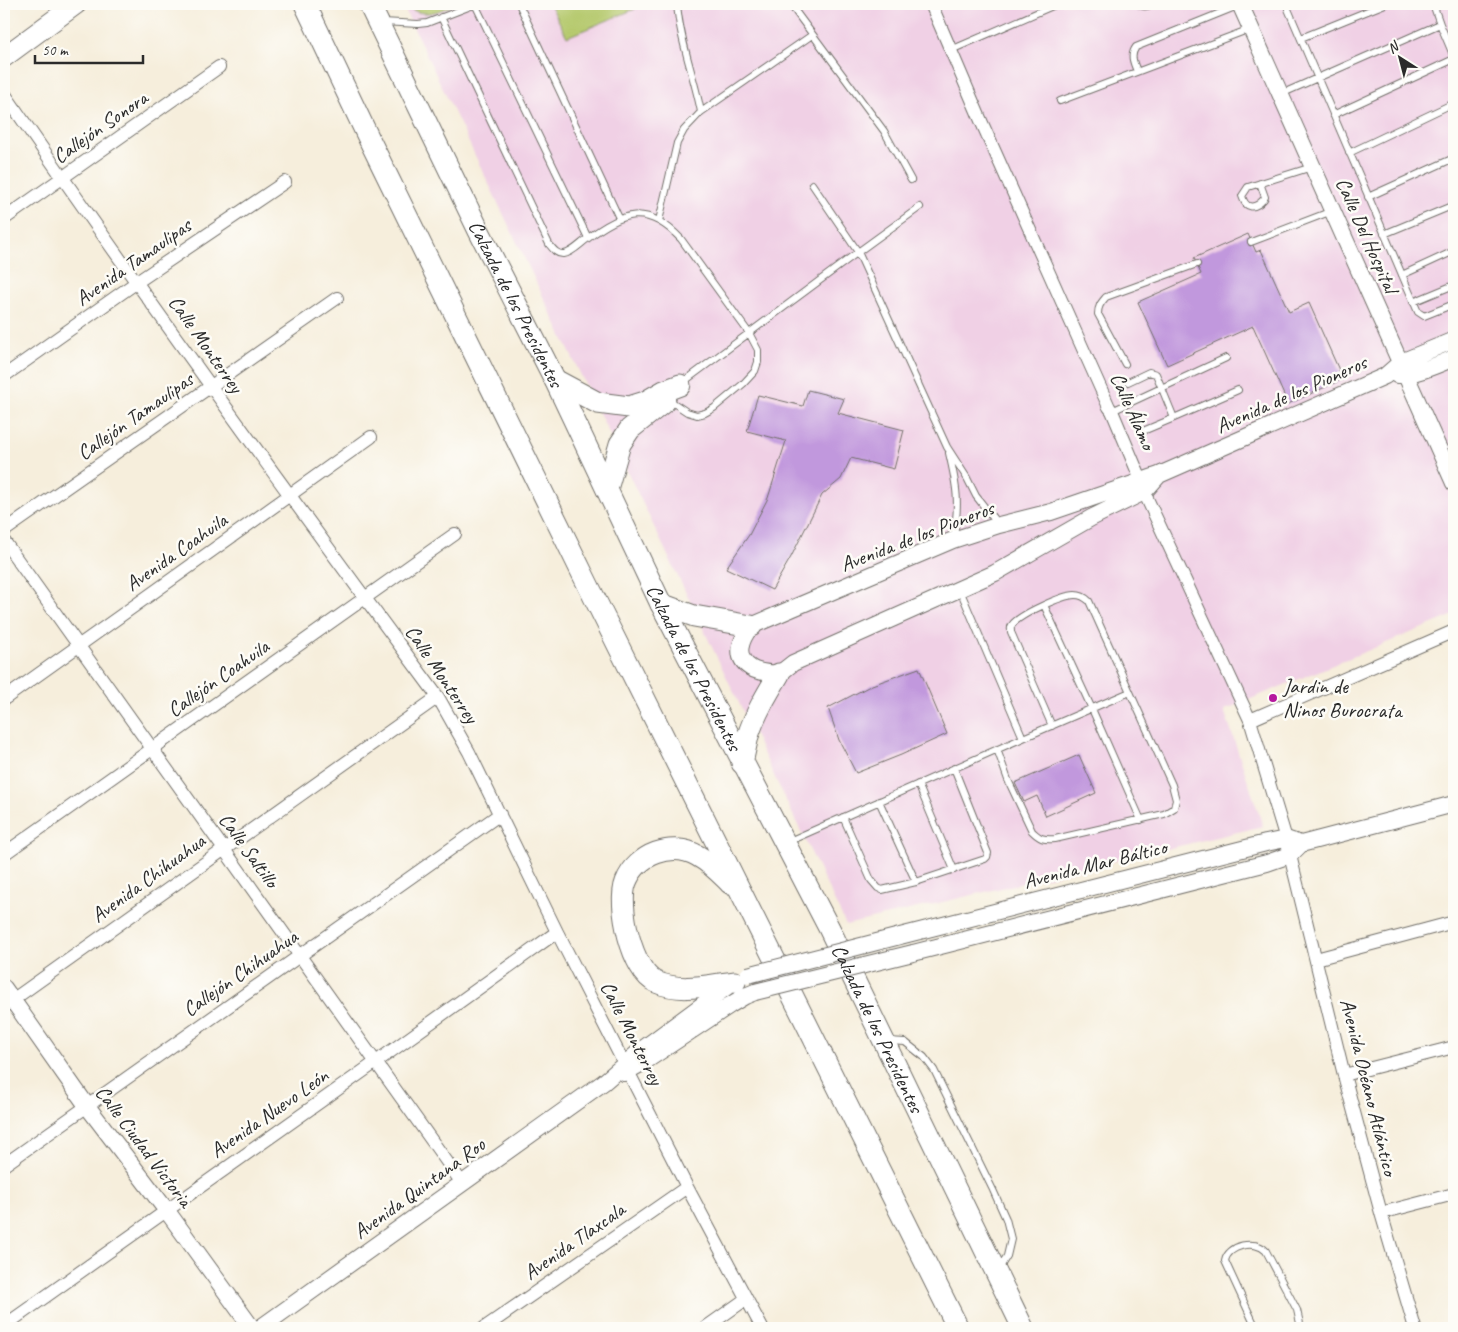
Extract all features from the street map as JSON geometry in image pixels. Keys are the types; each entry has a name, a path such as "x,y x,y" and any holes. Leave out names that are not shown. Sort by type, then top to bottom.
{"highway":[{"path":"305,4 375,152 590,589 958,1328"},
{"name":"Calzada de los Presidentes","path":"374,13 478,231 555,380 661,604 829,928 1022,1328"},
{"path":"555,380 598,403 629,407 645,402 664,391 674,392"},
{"path":"607,489 620,444 630,429 674,392"},
{"path":"661,604 694,616 751,626"},
{"path":"742,763 748,736 765,697 779,674"},
{"path":"742,978 682,988 670,987 654,982 644,971 632,949 625,923 623,897 625,883 632,870 645,858 662,850 677,849 696,855 712,865 743,896"}],"main road":[{"path":"4,57 76,4"}],"street":[{"name":"Calle Álamo","path":"931,4 1112,411 1143,486 1250,720 1293,846"},
{"name":"Calle Del Hospital","path":"1240,5 1454,483"},
{"name":"Callejón Sonora","path":"4,219 219,67"},
{"name":"Calle Monterrey","path":"4,92 62,178 211,387 438,697 469,752 557,932 687,1187 762,1328"},
{"name":"Avenida Tamaulipas","path":"4,376 137,282 285,182"},
{"name":"Callejón Tamaulipas","path":"4,530 337,298"},
{"name":"Avenida de los Pioneros","path":"779,674 793,663 995,573 1159,475 1404,368 1454,340"},
{"name":"Avenida de los Pioneros","path":"1404,368 1427,369 1454,358"},
{"name":"Avenida Coahuila","path":"4,698 372,437"},
{"name":"Avenida de los Pioneros","path":"751,626 953,540 1106,494 1143,486"},
{"path":"1051,512 1060,520 1061,535"},
{"name":"Callejón Coahuila","path":"4,854 455,534"},
{"name":"Calle Saltillo","path":"4,541 462,1183"},
{"path":"751,626 740,644 741,654 745,662 751,668 760,672 779,674"},
{"path":"1250,720 1454,632"},
{"name":"Avenida Chihuahua","path":"6,998 224,848 438,697"},
{"name":"Avenida Mar Báltico","path":"742,978 900,936 1293,846 1454,804"},
{"name":"Callejón Chihuahua","path":"4,1165 500,814"},
{"name":"Avenida Mar Báltico","path":"755,992 1267,863 1293,846"},
{"name":"Avenida Océano Atlántico","path":"1293,846 1316,959 1344,1075 1380,1213 1415,1328"},
{"path":"1316,959 1454,922"},
{"name":"Avenida Nuevo León","path":"4,1326 557,932"},
{"name":"Avenida Quintana Roo","path":"627,1067 742,978"},
{"name":"Avenida Quintana Roo","path":"260,1328 604,1082 745,996 755,992"},
{"name":"Calle Ciudad Victoria","path":"6,998 167,1210 252,1328"},
{"path":"1344,1075 1454,1046"},
{"name":"Avenida Tlaxcala","path":"484,1328 687,1187"},
{"path":"1380,1213 1454,1194"},
{"path":"705,1328 746,1299"}],"lane":[{"path":"374,13 418,24 427,23 475,4 588,238"},
{"path":"519,4 619,218"},
{"path":"677,4 680,28 701,112"},
{"path":"790,4 884,131 910,180"},
{"path":"951,50 1057,4"},
{"path":"1138,4 1145,7 1153,4"},
{"path":"1288,4 1288,9 1317,78 1418,312 1424,316 1454,304"},
{"path":"1301,38 1385,4"},
{"path":"1333,115 1454,58 1433,4"},
{"path":"1137,71 1132,60 1132,52 1136,47 1240,5"},
{"path":"441,18 549,244 556,252 564,254 619,218 641,215 659,221 671,228 681,239 749,333 758,350 758,362 755,371 743,384 714,408 696,415 687,412 674,392 749,333 920,207"},
{"path":"1280,94 1440,24"},
{"path":"1060,101 1250,29"},
{"path":"659,221 677,143 684,130 701,112 812,35"},
{"path":"1349,153 1454,102"},
{"path":"1368,197 1454,158"},
{"path":"1260,183 1313,167"},
{"path":"812,184 858,252 947,447 976,496 999,525"},
{"path":"1384,234 1454,205"},
{"path":"1251,242 1333,211"},
{"path":"1402,275 1454,251"},
{"path":"1125,364 1098,314 1098,308 1101,303 1106,297 1197,264"},
{"path":"1413,302 1454,285"},
{"path":"1112,411 1226,358"},
{"path":"1128,382 1149,372 1156,374 1174,418"},
{"path":"1143,431 1238,390"},
{"path":"947,447 957,490 958,508 953,540"},
{"path":"960,589 1023,738"},
{"path":"997,749 1008,780 1032,831 1045,840 1141,820 1170,812 1174,808 1176,800 1172,785 1088,602 1085,597 1080,595 1074,595 1044,605 1025,614 1011,628 1011,632 1052,726"},
{"path":"1044,605 1141,820"},
{"path":"785,843 1130,692"},
{"path":"843,817 871,880 878,888 886,890 916,882 985,859 988,855 954,768"},
{"path":"918,784 954,870"},
{"path":"879,801 916,882"},
{"path":"882,1040 905,1042 924,1057 934,1070 993,1190 1006,1218 1011,1239 1007,1256 996,1275"},
{"path":"1256,1328 1226,1261 1226,1256 1229,1252 1238,1247 1249,1245 1257,1245 1266,1251 1297,1310 1301,1328"}],"shaded area":[{"path":"402,4 1454,4 1454,615 1224,710 1263,826 846,925"}],"green space":[{"path":"402,4 456,4 435,12 423,13"},
{"path":"550,4 636,4 635,9 567,37"}],"building":[{"path":"1248,234 1256,252 1261,250 1289,312 1309,303 1343,379 1288,404 1253,326 1167,365 1138,302 1201,274 1194,258"},
{"path":"808,390 844,399 838,413 904,430 894,469 851,458 841,479 822,495 772,590 726,568 749,535 768,498 786,441 747,431 758,395 803,406"},
{"path":"919,668 947,734 856,773 839,740 828,708 872,685"},
{"path":"1079,755 1096,793 1046,816 1037,796 1024,802 1015,783"}],"place":[{"name":"Jardin de Ninos Burocrata","path":"1273,698"}]}
